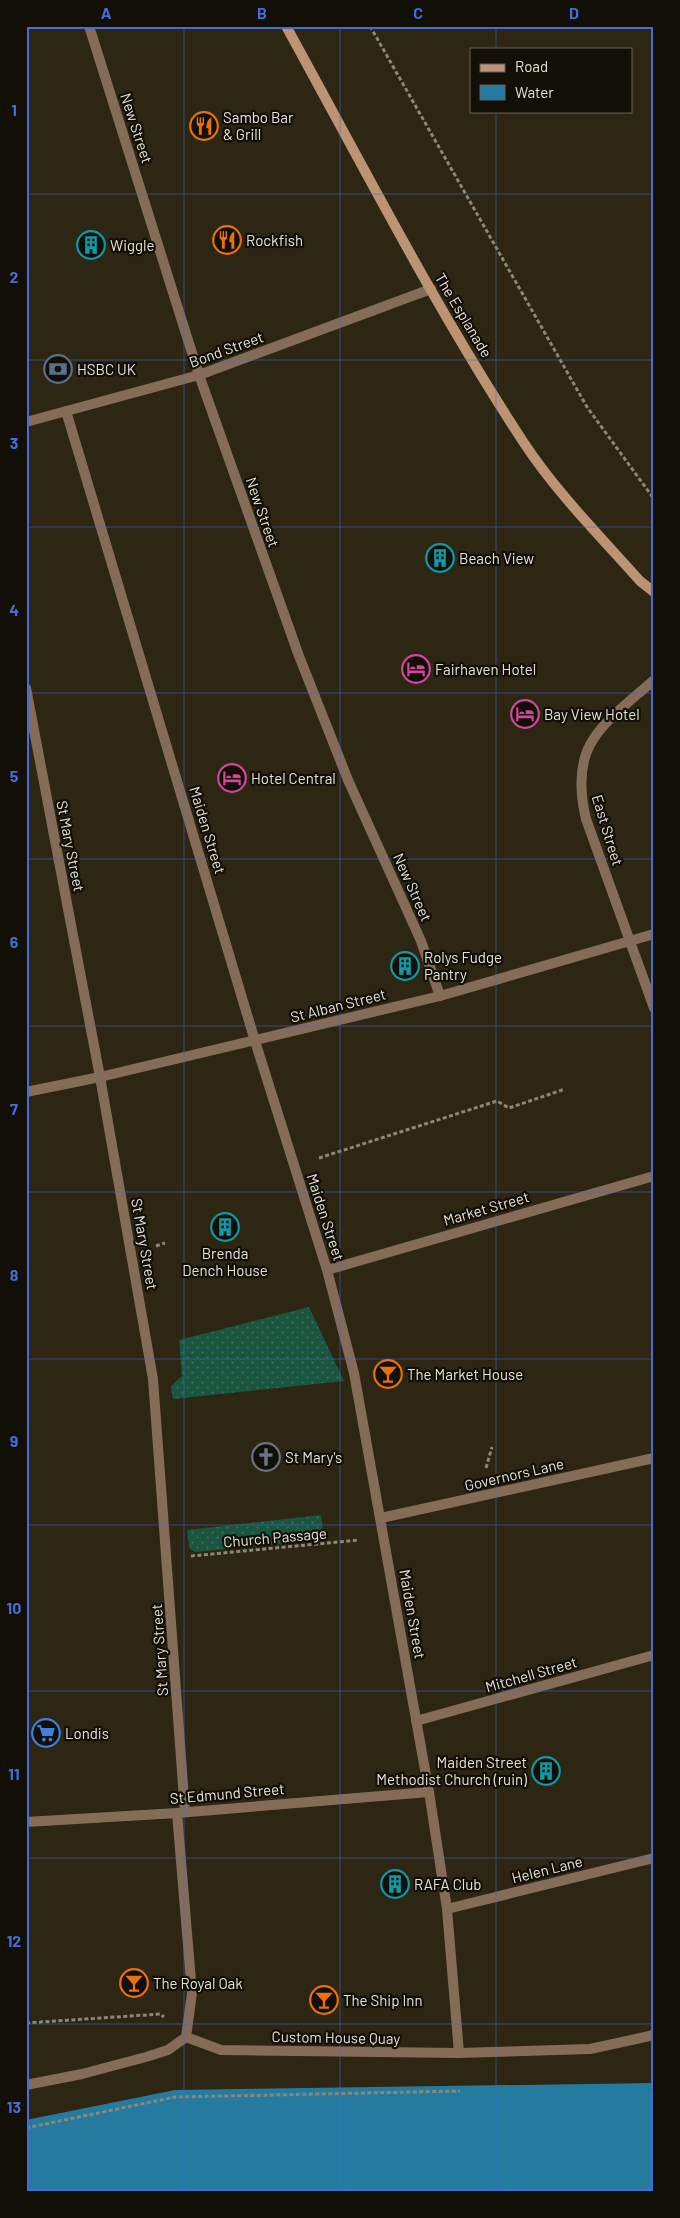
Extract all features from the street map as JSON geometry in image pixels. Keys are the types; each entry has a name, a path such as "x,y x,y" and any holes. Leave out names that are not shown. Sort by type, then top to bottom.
{"street":[{"name":"New Street","path":"89,26 199,376 299,656 348,780 421,941 440,996"},
{"name":"The Esplanade","path":"286,26 431,289 524,443 558,489 640,581 654,592"},
{"name":"Bond Street","path":"26,422 199,376 431,289"},
{"name":"Maiden Street","path":"66,411 255,1041 327,1270 354,1373 429,1792 447,1909 459,2053"},
{"name":"East Street","path":"654,680 598,730 583,759 581,796 586,819 654,1008"},
{"name":"St Mary Street","path":"26,688 100,1078 154,1379 168,1558 192,1994 186,2037"},
{"name":"St Alban Street","path":"26,1092 100,1078 440,996 654,934"},
{"name":"Market Street","path":"327,1270 654,1176"},
{"name":"Governors Lane","path":"381,1518 654,1458"},
{"name":"Mitchell Street","path":"416,1722 654,1655"},
{"name":"St Edmund Street","path":"26,1822 181,1812 429,1792"},
{"name":"Helen Lane","path":"447,1909 654,1858"},
{"name":"Custom House Quay","path":"186,2037 221,2050 459,2053 590,2049 654,2035"},
{"path":"26,2085 82,2074 146,2057 168,2050 186,2037"}],"path":[{"path":"370,26 587,407 654,499"},
{"path":"294,1166 497,1101 509,1108 565,1089"},
{"name":"Church Passage","path":"168,1558 384,1538"},
{"path":"26,2023 160,2014 186,2037"},
{"path":"26,2128 175,2097 460,2091"}],"green space":[{"path":"309,1307 344,1381 173,1399 171,1386 182,1376 179,1340"},
{"path":"321,1515 324,1540 195,1552 189,1548 187,1530"}],"water":[{"path":"654,2083 654,2192 26,2192 26,2120 175,2090"}],"place":[{"name":"Sambo Bar & Grill","path":"204,126"},
{"name":"Rockfish","path":"227,240"},
{"name":"Wiggle","path":"91,245"},
{"name":"HSBC UK","path":"58,369"},
{"name":"Beach View","path":"440,558"},
{"name":"Fairhaven Hotel","path":"416,669"},
{"name":"Bay View Hotel","path":"525,714"},
{"name":"Hotel Central","path":"232,778"},
{"name":"Rolys Fudge Pantry","path":"405,966"},
{"name":"Brenda Dench House","path":"225,1227"},
{"name":"The Market House","path":"388,1374"},
{"name":"St Mary's","path":"266,1457"},
{"name":"Londis","path":"46,1733"},
{"name":"Maiden Street Methodist Church (ruin)","path":"546,1771"},
{"name":"RAFA Club","path":"395,1884"},
{"name":"The Royal Oak","path":"134,1983"},
{"name":"The Ship Inn","path":"324,2000"}]}
